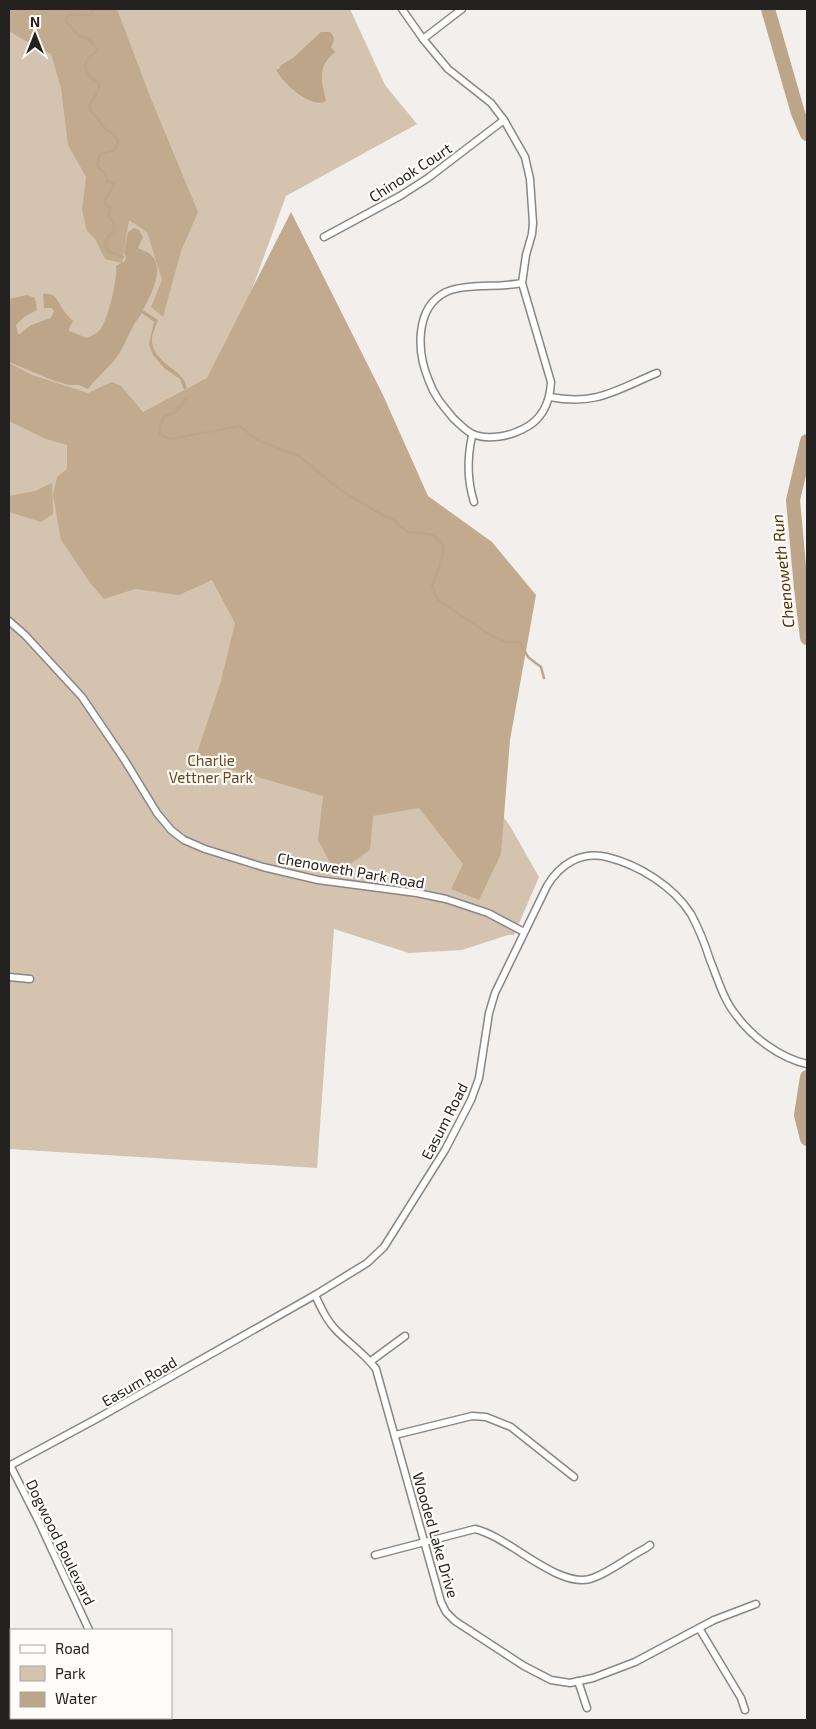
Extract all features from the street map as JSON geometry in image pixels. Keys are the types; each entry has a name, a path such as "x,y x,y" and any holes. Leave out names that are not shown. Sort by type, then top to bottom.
{"street":[{"path":"402,9 423,39 448,69 491,103 504,120 525,157 530,179 532,234 526,255 522,283 551,382 550,396 542,413 522,430 498,436 474,435 463,428 445,408 429,382 422,356 422,326 424,317 428,309 438,298 454,290 522,283"},
{"path":"423,39 462,9"},
{"name":"Chinook Court","path":"324,237 400,196 428,178 504,120"},
{"path":"550,396 576,400 598,398 657,373"},
{"path":"474,435 472,436 468,463 470,489 474,502"},
{"name":"Chenoweth Park Road","path":"9,621 25,635 82,697 119,750 157,813 184,840 263,868 318,880 417,893 446,900 488,913 524,932"},
{"name":"Easum Road","path":"9,1466 314,1295 367,1264 384,1247 460,1124 476,1088 482,1064 489,1014 495,993 551,879 557,871 570,862 581,857 595,856 615,859 632,866 664,886 688,910 698,929 722,992 737,1017 763,1042 781,1054 804,1063"},
{"path":"9,978 30,979"},
{"name":"Wooded Lake Drive","path":"314,1295 322,1312 333,1328 370,1361 376,1369 441,1602 446,1612 455,1621 524,1666 551,1680 570,1683 578,1682 635,1662 714,1620 756,1604"},
{"path":"370,1361 405,1336"},
{"path":"395,1435 472,1416 486,1417 511,1427 574,1477"},
{"name":"Dogwood Boulevard","path":"9,1466 39,1522 88,1629"},
{"path":"375,1555 475,1529 506,1542 560,1576 578,1580 602,1574 650,1544"},
{"path":"698,1628 741,1698 746,1710"},
{"path":"578,1682 587,1708"}],"green space":[{"name":"Charlie Vettner Park","path":"9,9 350,9 385,85 417,124 286,196 215,391 422,707 510,826 539,877 514,935 508,935 462,950 409,953 334,929 317,1168 9,1149"}],"shaded area":[{"path":"9,9 117,9 151,99 198,212 181,251 163,317 151,307 162,280 147,232 129,220 122,263 105,259 95,239 87,231 82,210 86,177 68,145 61,88 51,54 9,31"},
{"path":"291,212 383,395 428,496 492,542 536,595 510,740 501,854 479,900 451,889 463,864 419,808 373,816 370,850 336,874 318,840 323,796 195,759 221,681 235,623 212,580 179,595 135,589 104,599 91,584 61,540 53,495 57,477 67,469 67,445 46,439 9,421 9,363 32,375 88,393 112,382 121,386 143,412 207,378"},
{"path":"52,483 53,514 41,522 9,512 9,496 35,491"}],"water":[{"path":"321,32 330,32 333,35 334,41 331,47 335,52 325,63 323,69 322,80 326,101 320,103 305,98 290,87 276,69 279,69 281,65 293,58"},
{"path":"134,228 139,230 143,237 138,248 151,255 157,267 155,282 143,310 158,320 152,336 154,350 163,361 181,376 187,388 184,390 180,379 164,368 153,355 149,344 154,322 142,313 119,354 88,389 79,385 69,385 52,380 9,362 9,299 27,295 35,298 37,310 24,317 16,325 18,334 31,325 51,318 54,311 52,308 44,308 43,294 50,294 55,297 64,312 73,321 69,331 87,338 100,330 112,299 116,266 125,261 124,253 128,232"}],"waterway":[{"path":"92,9 91,14 70,15 65,20 79,36 95,45 98,51 88,59 85,67 89,75 99,83 98,91 89,106 91,112 95,114 109,132 114,134 118,141 115,150 99,156 97,165 105,172 107,181 114,184 105,200 105,205 110,207 108,215 113,222 115,230 107,238 105,245 109,252 123,257"},
{"name":"Chenoweth Run","path":"768,9 798,113 807,134"},
{"path":"185,399 177,411 164,416 159,428 160,435 170,439 240,426 257,440 299,456 339,489 382,515 394,520 399,526 409,532 433,535 444,546 440,566 432,585 437,599 492,636 507,642 520,642 528,657 541,667 544,678"},
{"name":"Chenoweth Run","path":"807,441 793,500 807,638"},
{"name":"Chenoweth Run","path":"807,1077 801,1115 807,1139"}]}
